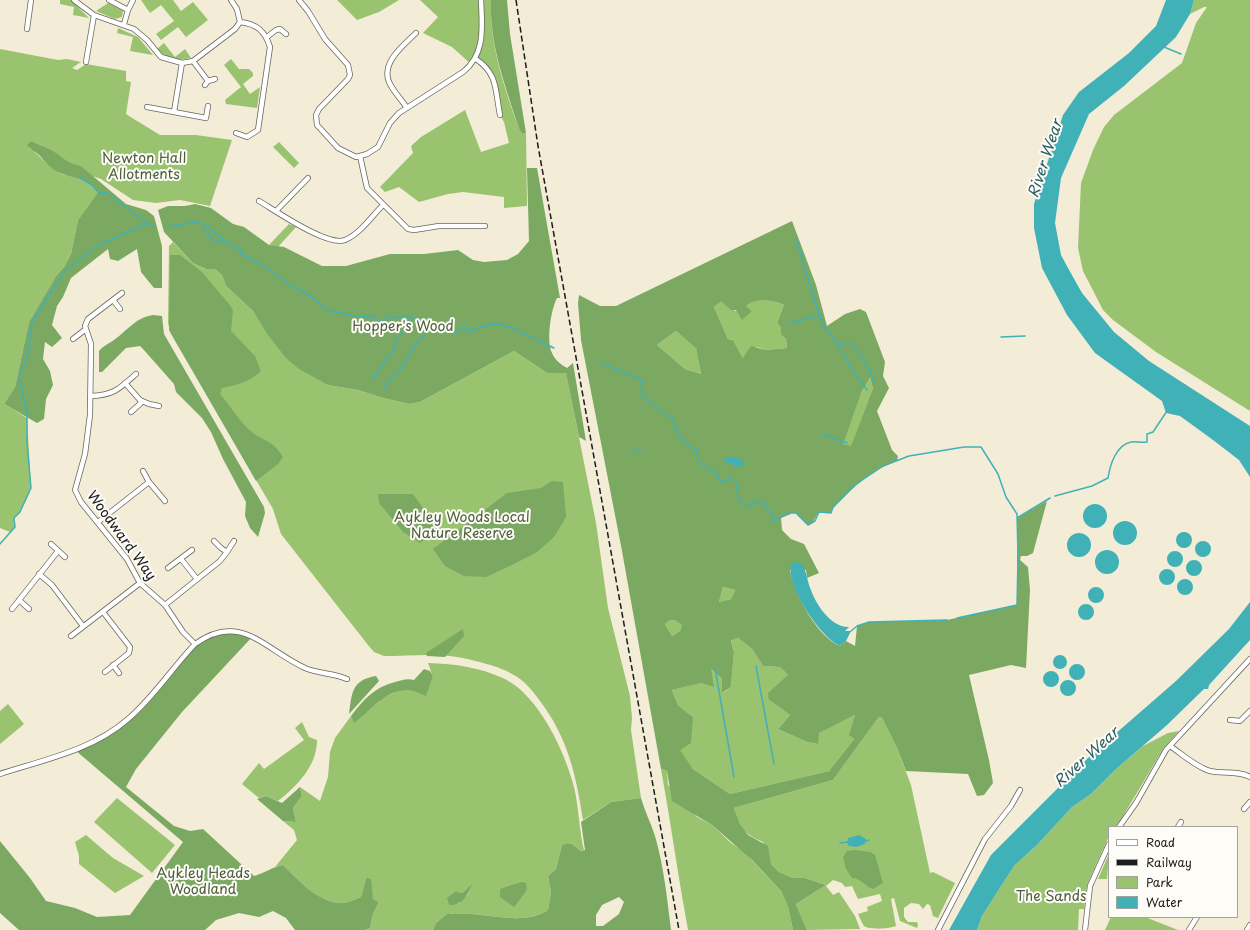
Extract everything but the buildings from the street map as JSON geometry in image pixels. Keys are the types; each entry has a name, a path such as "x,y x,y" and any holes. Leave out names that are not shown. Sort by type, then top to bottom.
{"street":[{"path":"27,29 30,0"},
{"path":"74,0 94,15 124,24 140,33 161,57 182,63 193,61 235,29 240,22 237,9 231,0"},
{"path":"109,0 128,10"},
{"path":"124,24 133,0"},
{"path":"299,0 308,11 319,31 348,65 350,70 348,79 319,109 316,115 317,125 344,152 350,155 360,156 378,146 394,117 463,72 476,59 482,30 481,0"},
{"path":"86,62 94,15"},
{"path":"236,134 247,137 258,130 270,57 270,47 267,37 257,27 240,22"},
{"path":"267,37 276,30 280,29 286,34"},
{"path":"407,108 389,82 388,69 392,58 416,33"},
{"path":"476,59 486,65 492,75 500,115"},
{"path":"193,61 208,80"},
{"path":"174,112 182,63"},
{"path":"208,80 215,79"},
{"path":"205,85 208,80"},
{"path":"147,107 206,118 208,106"},
{"path":"360,156 367,188 403,225 414,230 439,226 485,226"},
{"path":"276,211 308,178"},
{"path":"259,201 323,238 337,242 349,238 383,205"},
{"path":"73,339 86,329 85,326 88,319 122,293"},
{"path":"113,300 120,309"},
{"name":"Woodward Way","path":"86,329 91,344 91,396 85,454 75,490 81,502 127,559 140,583 165,604 183,632 195,644"},
{"path":"91,396 104,395 117,391 136,374"},
{"path":"126,384 140,400 148,404 159,406"},
{"path":"131,412 141,403 140,400"},
{"path":"143,471 149,482 165,502"},
{"path":"98,522 149,482"},
{"path":"214,541 227,552"},
{"path":"165,604 220,561 234,541"},
{"path":"51,544 65,557"},
{"path":"168,568 192,550"},
{"path":"12,609 58,551"},
{"path":"181,558 197,579"},
{"path":"39,574 52,585 83,626"},
{"path":"72,636 140,583"},
{"path":"19,600 29,609"},
{"path":"103,612 130,647 128,653 105,672"},
{"path":"0,774 80,748 100,739 128,720 195,644 214,633 228,630 242,632 257,638 308,669 347,679"},
{"path":"1120,826 1136,803 1159,759 1250,659"},
{"path":"113,665 119,673"},
{"path":"1230,720 1240,721 1250,711"},
{"path":"1170,746 1204,769 1222,773 1244,774 1250,777"},
{"path":"938,930 985,839 1011,806 1020,790"},
{"path":"1244,809 1250,802"},
{"path":"1179,826 1181,822"},
{"path":"1085,930 1090,886 1108,846"},
{"path":"1189,930 1196,918"},
{"path":"1247,930 1250,925"}],"green space":[{"path":"60,0 71,0 89,18 73,15 74,7 60,4"},
{"path":"141,0 173,0 181,11 193,2 208,20 186,37 178,27 161,40 156,34 174,21 161,5 150,13"},
{"path":"337,0 399,0 379,12 357,20"},
{"path":"420,0 491,0 491,17 495,50 499,66 519,129 522,134 526,133 527,206 504,208 504,197 463,192 448,194 419,202 399,187 385,192 380,187 413,153 411,146 421,137 465,110 481,152 509,143 504,122 500,115 492,75 476,59 472,65 452,47 423,33 438,17"},
{"path":"491,0 507,0 510,34 526,133 522,134 519,129 499,66 493,33"},
{"path":"1194,0 1250,0 1250,411 1156,352 1113,320 1103,310 1083,271 1078,248 1081,183 1093,150 1104,127 1114,115 1182,63 1196,23 1207,7 1190,14"},
{"path":"108,3 123,11 122,17 115,19 96,11"},
{"path":"118,28 138,37 153,55 130,51 133,37 117,33"},
{"path":"164,43 175,57 185,49 191,58 177,59 164,55 157,49"},
{"name":"Newton Hall Allotments","path":"0,49 58,60 67,59 81,62 72,68 77,70 86,64 126,71 126,81 131,82 126,114 129,116 160,135 196,135 232,140 210,206 180,200 156,203 133,200 101,179 92,176 82,167 73,165 61,159 50,149 32,141 29,148 50,167 65,175 82,178 90,183 98,192 78,220 71,254 64,267 56,276 29,322 15,387 4,404 27,418 31,488 20,512 14,518 15,527 10,532 0,528"},
{"path":"231,59 239,69 249,69 253,73 253,76 243,84 250,94 260,87 257,108 226,104 225,100 241,87 224,65"},
{"path":"32,141 50,149 68,162 81,166 126,204 146,210 154,216 162,246 162,288 154,288 141,272 137,249 118,261 110,259 108,249 71,278 63,297 57,306 52,325 62,338 52,347 45,342 43,359 50,371 53,385 46,399 44,419 37,423 4,404 15,387 29,322 56,276 64,267 71,254 78,220 98,192 85,181 54,170 39,155 28,147 27,145"},
{"path":"279,142 299,163 294,168 273,147"},
{"name":"Hopper's Wood","path":"527,168 537,168 560,298 557,298 551,317 549,333 550,348 555,358 562,365 567,368 573,363 586,441 579,437 566,373 547,373 514,351 420,402 409,404 358,390 328,385 299,369 286,358 268,335 253,311 226,286 222,275 215,269 206,269 193,263 164,232 158,210 168,206 185,206 195,204 211,208 233,224 244,227 269,245 284,247 322,266 346,266 390,254 424,254 458,250 473,260 484,262 507,260 518,254 529,241"},
{"path":"792,221 816,285 827,326 845,314 860,309 866,312 885,362 883,376 889,388 877,411 892,450 898,456 897,461 882,467 856,485 835,506 831,513 819,512 814,521 808,525 796,513 791,513 781,517 782,530 791,539 804,544 819,573 807,578 806,570 790,570 796,590 815,624 823,634 840,646 846,641 855,646 857,626 869,622 947,620 1017,605 1017,518 1047,501 1033,553 1027,556 1021,556 1020,560 1028,567 1030,590 1026,668 1011,665 969,675 993,783 984,795 977,796 968,774 906,771 897,748 882,718 879,717 833,780 734,808 740,824 748,835 768,846 771,864 779,872 793,878 805,878 826,885 796,904 807,930 793,930 788,906 781,891 752,860 712,825 672,801 667,771 661,769 622,551 581,340 578,303 579,295 600,306 616,306","holes":["721,301 732,311 736,310 742,320 752,311 746,306 750,303 769,301 784,305 777,323 781,328 781,335 786,339 787,348 765,350 751,346 743,358 733,340 728,339 714,307","676,331 696,348 701,374 685,369 657,345","870,378 873,388 851,446 843,444 862,391","723,587 735,590 731,599 719,602","675,620 682,625 680,631 672,636 665,624 668,621","738,638 752,649 763,666 780,667 788,675 768,693 769,700 790,715 778,729 807,742 818,744 819,733 855,715 849,735 854,739 829,771 730,794 693,769 680,750 691,743 693,717 678,705 672,690 702,683 714,687 711,668 722,679 722,693 731,687 734,652 731,640"]},
{"path":"289,224 296,227 278,247 269,245"},
{"name":"Aykley Woods Local Nature Reserve","path":"173,242 193,263 206,269 215,269 222,275 226,286 253,311 263,326 328,385 358,390 409,404 420,402 514,351 547,373 566,372 596,523 608,608 630,696 632,718 631,730 641,798 611,802 583,820 574,772 558,729 534,693 520,679 507,671 457,657 439,655 384,656 374,652 368,645 281,534 273,509 171,334 168,323 169,246"},
{"path":"170,255 180,255 202,272 229,304 233,310 231,331 255,356 261,371 252,378 243,382 222,388 220,394 247,428 275,447 283,457 278,464 256,481 169,330"},
{"path":"721,300 732,311 752,311 745,306 749,303 759,301 769,301 784,305 777,323 781,328 781,335 786,339 787,348 765,350 757,347 743,358 733,340 728,339 714,307"},
{"path":"153,315 162,316 164,334 264,507 265,513 258,537 250,528 245,516 246,502 223,459 211,432 202,418 176,392 174,384 143,349 140,346 126,348 102,372 99,372 99,351 136,322"},
{"path":"676,331 696,347 701,374 685,369 657,345"},
{"path":"870,378 873,388 851,447 842,444 862,391"},
{"path":"552,481 563,482 566,517 554,537 537,552 486,577 464,576 445,566 433,549 507,493 541,488"},
{"path":"378,494 413,494 438,529 420,543 403,532 379,503"},
{"path":"723,587 735,590 731,599 719,602"},
{"path":"676,620 682,625 680,631 672,636 665,624 667,621"},
{"path":"463,629 464,636 445,657 427,656 426,653"},
{"name":"Aykley Heads Woodland","path":"227,630 253,636 182,712 136,769 126,787 174,826 190,831 203,829 254,876 283,865 308,889 323,898 342,903 361,897 366,878 371,879 373,899 379,902 373,914 370,928 365,930 295,930 286,918 273,911 259,917 239,913 216,920 205,930 19,930 0,913 0,841 30,878 46,901 75,908 97,917 130,915 183,842 75,750 128,720 195,644"},
{"path":"738,638 752,649 763,666 780,667 788,675 769,700 790,715 778,729 807,742 818,744 818,733 855,715 850,735 854,739 829,771 730,794 693,769 679,750 693,717 678,705 672,690 702,683 711,667 722,679 723,693 731,687 734,652 731,639"},
{"path":"428,663 458,665 477,669 505,679 529,698 549,726 570,773 576,795 584,850 581,851 572,844 567,843 562,845 556,869 548,876 551,892 548,910 539,915 509,918 448,913 436,923 433,930 365,930 370,928 373,914 379,902 373,899 366,878 361,897 348,902 340,903 323,898 308,889 283,865 275,867 297,840 294,830 283,821 296,822 293,808 302,796 300,787 320,801 328,777 330,752 335,738 351,716 354,722 385,697 400,690 410,690 433,677","holes":["471,885 468,894 458,904 456,891 462,893"]},
{"path":"424,669 430,671 433,676 426,696 410,690 393,693 379,702 354,723 351,716 370,694 388,684 409,679 414,680"},
{"path":"376,676 379,681 349,714 351,699 355,688 362,681"},
{"path":"8,704 24,724 0,744 0,711"},
{"path":"879,717 882,718 897,748 911,785 930,873 933,872 955,883 938,918 933,916 930,905 927,904 923,909 919,904 911,903 904,908 904,917 908,922 917,922 917,928 900,921 894,898 891,899 896,926 875,929 864,926 858,914 868,911 867,907 882,901 880,894 858,899 852,886 845,887 842,883 833,880 826,886 833,895 839,892 855,916 860,929 807,930 796,904 826,885 805,878 793,878 779,872 771,864 763,842 746,833 743,829 734,808 833,780"},
{"path":"302,722 309,737 317,740 314,758 310,767 299,782 278,801 266,796 259,798 242,784 259,763 264,769 304,740 295,728"},
{"name":"The Sands","path":"1179,731 1163,749 1122,818 1116,826 1108,826 1108,838 1087,885 1084,909 1079,909 1078,930 977,930 982,916 1014,866 1038,844 1072,807 1091,794 1115,770 1143,746 1168,733"},
{"path":"661,769 667,771 668,785 697,817 712,825 731,843 743,851 781,891 788,905 793,930 688,930"},
{"path":"300,787 302,796 293,808 296,822 283,821 257,799 266,796 282,803"},
{"path":"117,798 175,845 152,873 94,822"},
{"path":"641,798 661,859 671,930 433,930 436,923 448,913 520,918 539,915 548,910 551,892 548,876 556,869 562,845 567,843 572,844 581,851 585,850 581,822 611,802","holes":["619,897 624,902 619,914 603,926 596,926 596,915 602,905"]},
{"path":"86,835 113,858 144,876 115,893 79,864 79,856 75,842"},
{"path":"854,850 870,852 875,855 883,883 873,889 858,879 852,878 846,869 843,857 847,851"},
{"path":"1108,856 1107,879 1098,879"},
{"path":"521,882 526,883 527,890 514,907 500,897 500,889"},
{"path":"472,884 469,892 461,902 454,905 449,905 447,898 456,891 462,893"},
{"path":"1111,918 1148,918 1178,930 1105,930"}],"water":[{"path":"1166,0 1194,0 1190,14 1176,37 1124,86 1089,114 1061,178 1055,223 1061,255 1068,268 1082,293 1114,332 1149,361 1250,426 1250,477 1239,460 1180,416 1166,413 1162,401 1095,353 1067,315 1042,268 1034,228 1034,204 1063,115 1079,92 1129,53 1156,26"},
{"path":"731,457 741,459 745,464 738,467 724,461 725,458"},
{"path":"1095,504 1100,505 1106,511 1106,521 1100,527 1095,528 1090,527 1084,521 1083,516 1084,511 1090,505"},
{"path":"1125,521 1130,522 1136,528 1136,538 1130,544 1125,545 1120,544 1114,538 1113,533 1114,528 1120,522"},
{"path":"1184,532 1190,534 1192,540 1190,546 1184,548 1178,546 1176,540 1178,534"},
{"path":"1079,533 1084,534 1090,540 1090,550 1084,556 1079,557 1074,556 1068,550 1067,545 1068,540 1074,534"},
{"path":"1203,541 1209,543 1211,549 1209,555 1203,557 1197,555 1195,549 1197,543"},
{"path":"1107,550 1112,551 1118,557 1118,567 1112,573 1107,574 1102,573 1096,567 1095,562 1096,557 1102,551"},
{"path":"1175,551 1181,553 1183,559 1181,565 1175,567 1169,565 1167,559 1169,553"},
{"path":"1194,560 1201,565 1202,568 1197,575 1194,576 1187,571 1186,568 1191,561"},
{"path":"797,562 802,564 804,567 813,596 821,609 837,624 849,627 845,631 851,631 846,641 840,646 832,641 814,622 799,597 791,573 791,564"},
{"path":"1167,569 1173,571 1175,577 1173,583 1167,585 1161,583 1159,577 1161,571"},
{"path":"1185,579 1191,581 1193,587 1191,593 1185,595 1179,593 1177,587 1179,581"},
{"path":"1096,587 1103,592 1104,595 1099,602 1096,603 1089,598 1088,595 1093,588"},
{"path":"1250,602 1250,640 1209,685 1208,689 1204,689 1167,725 1115,770 1091,794 1072,807 1038,844 1014,866 982,916 977,930 949,930 991,855 1091,755 1176,681 1229,629"},
{"path":"1086,604 1092,606 1094,612 1092,618 1086,620 1080,618 1078,612 1080,606"},
{"path":"1057,655 1063,655 1067,659 1067,665 1063,669 1057,669 1053,665 1053,659"},
{"path":"1077,664 1084,669 1085,672 1080,679 1077,680 1070,675 1069,672 1074,665"},
{"path":"1051,671 1057,673 1059,679 1057,685 1051,687 1045,685 1043,679 1045,673"},
{"path":"1068,680 1074,682 1076,688 1074,694 1068,696 1062,694 1060,688 1062,682"},
{"path":"859,835 866,839 865,844 856,847 849,846 847,843 848,838"}],"waterway":[{"path":"1164,47 1181,54"},
{"path":"79,177 92,185 98,192 107,193 147,223"},
{"path":"167,226 199,222 203,225 209,226 216,235 222,237 225,243 230,243 232,247 240,249 241,254 265,266 290,285 315,299 328,311 363,317 373,316 381,322 390,316 396,318 400,316 408,316 429,323 430,326 436,329 439,328 446,332 450,329 452,332 457,332 464,326 468,332 488,325 502,325 517,330 554,348"},
{"path":"0,544 15,527 14,518 20,512 31,488 27,443 27,412 19,377 28,353 32,322 64,272 97,246 147,223 154,226"},
{"path":"203,225 204,231 217,243 224,240"},
{"path":"796,239 822,324 838,345 851,343 865,361 874,382"},
{"path":"790,323 820,315"},
{"path":"372,379 394,350 398,336 410,328 411,316"},
{"path":"384,389 392,376 399,371 416,343 425,335 429,327"},
{"path":"1001,337 1025,336"},
{"path":"838,345 854,373 867,390"},
{"path":"601,363 643,381 641,386 643,397 673,419 680,438 696,450 700,462 716,472 719,480 723,482 730,478 736,482 738,497 742,505 750,506 758,501 764,502 767,509 772,513 772,521 791,513 796,513 808,525 815,521 819,512 831,513 833,507 855,485 883,466 909,456 964,447 981,447 998,474 1006,497 1017,514 1018,556"},
{"path":"1055,496 1092,486 1108,478 1112,462 1121,447 1131,442 1147,442 1147,434 1153,432 1167,411"},
{"path":"822,434 847,443"},
{"path":"631,452 641,450"},
{"path":"1017,518 1050,498"},
{"path":"957,618 1017,605 1018,559"},
{"path":"851,631 857,626 869,622 947,620"},
{"path":"756,666 774,764"},
{"path":"715,668 734,777"},
{"path":"840,843 848,842"}],"railway":[{"path":"516,0 538,146 679,930"}],"water label":[{"name":"River Wear","path":"1046,159"},
{"name":"River Wear","path":"1087,758"}]}
